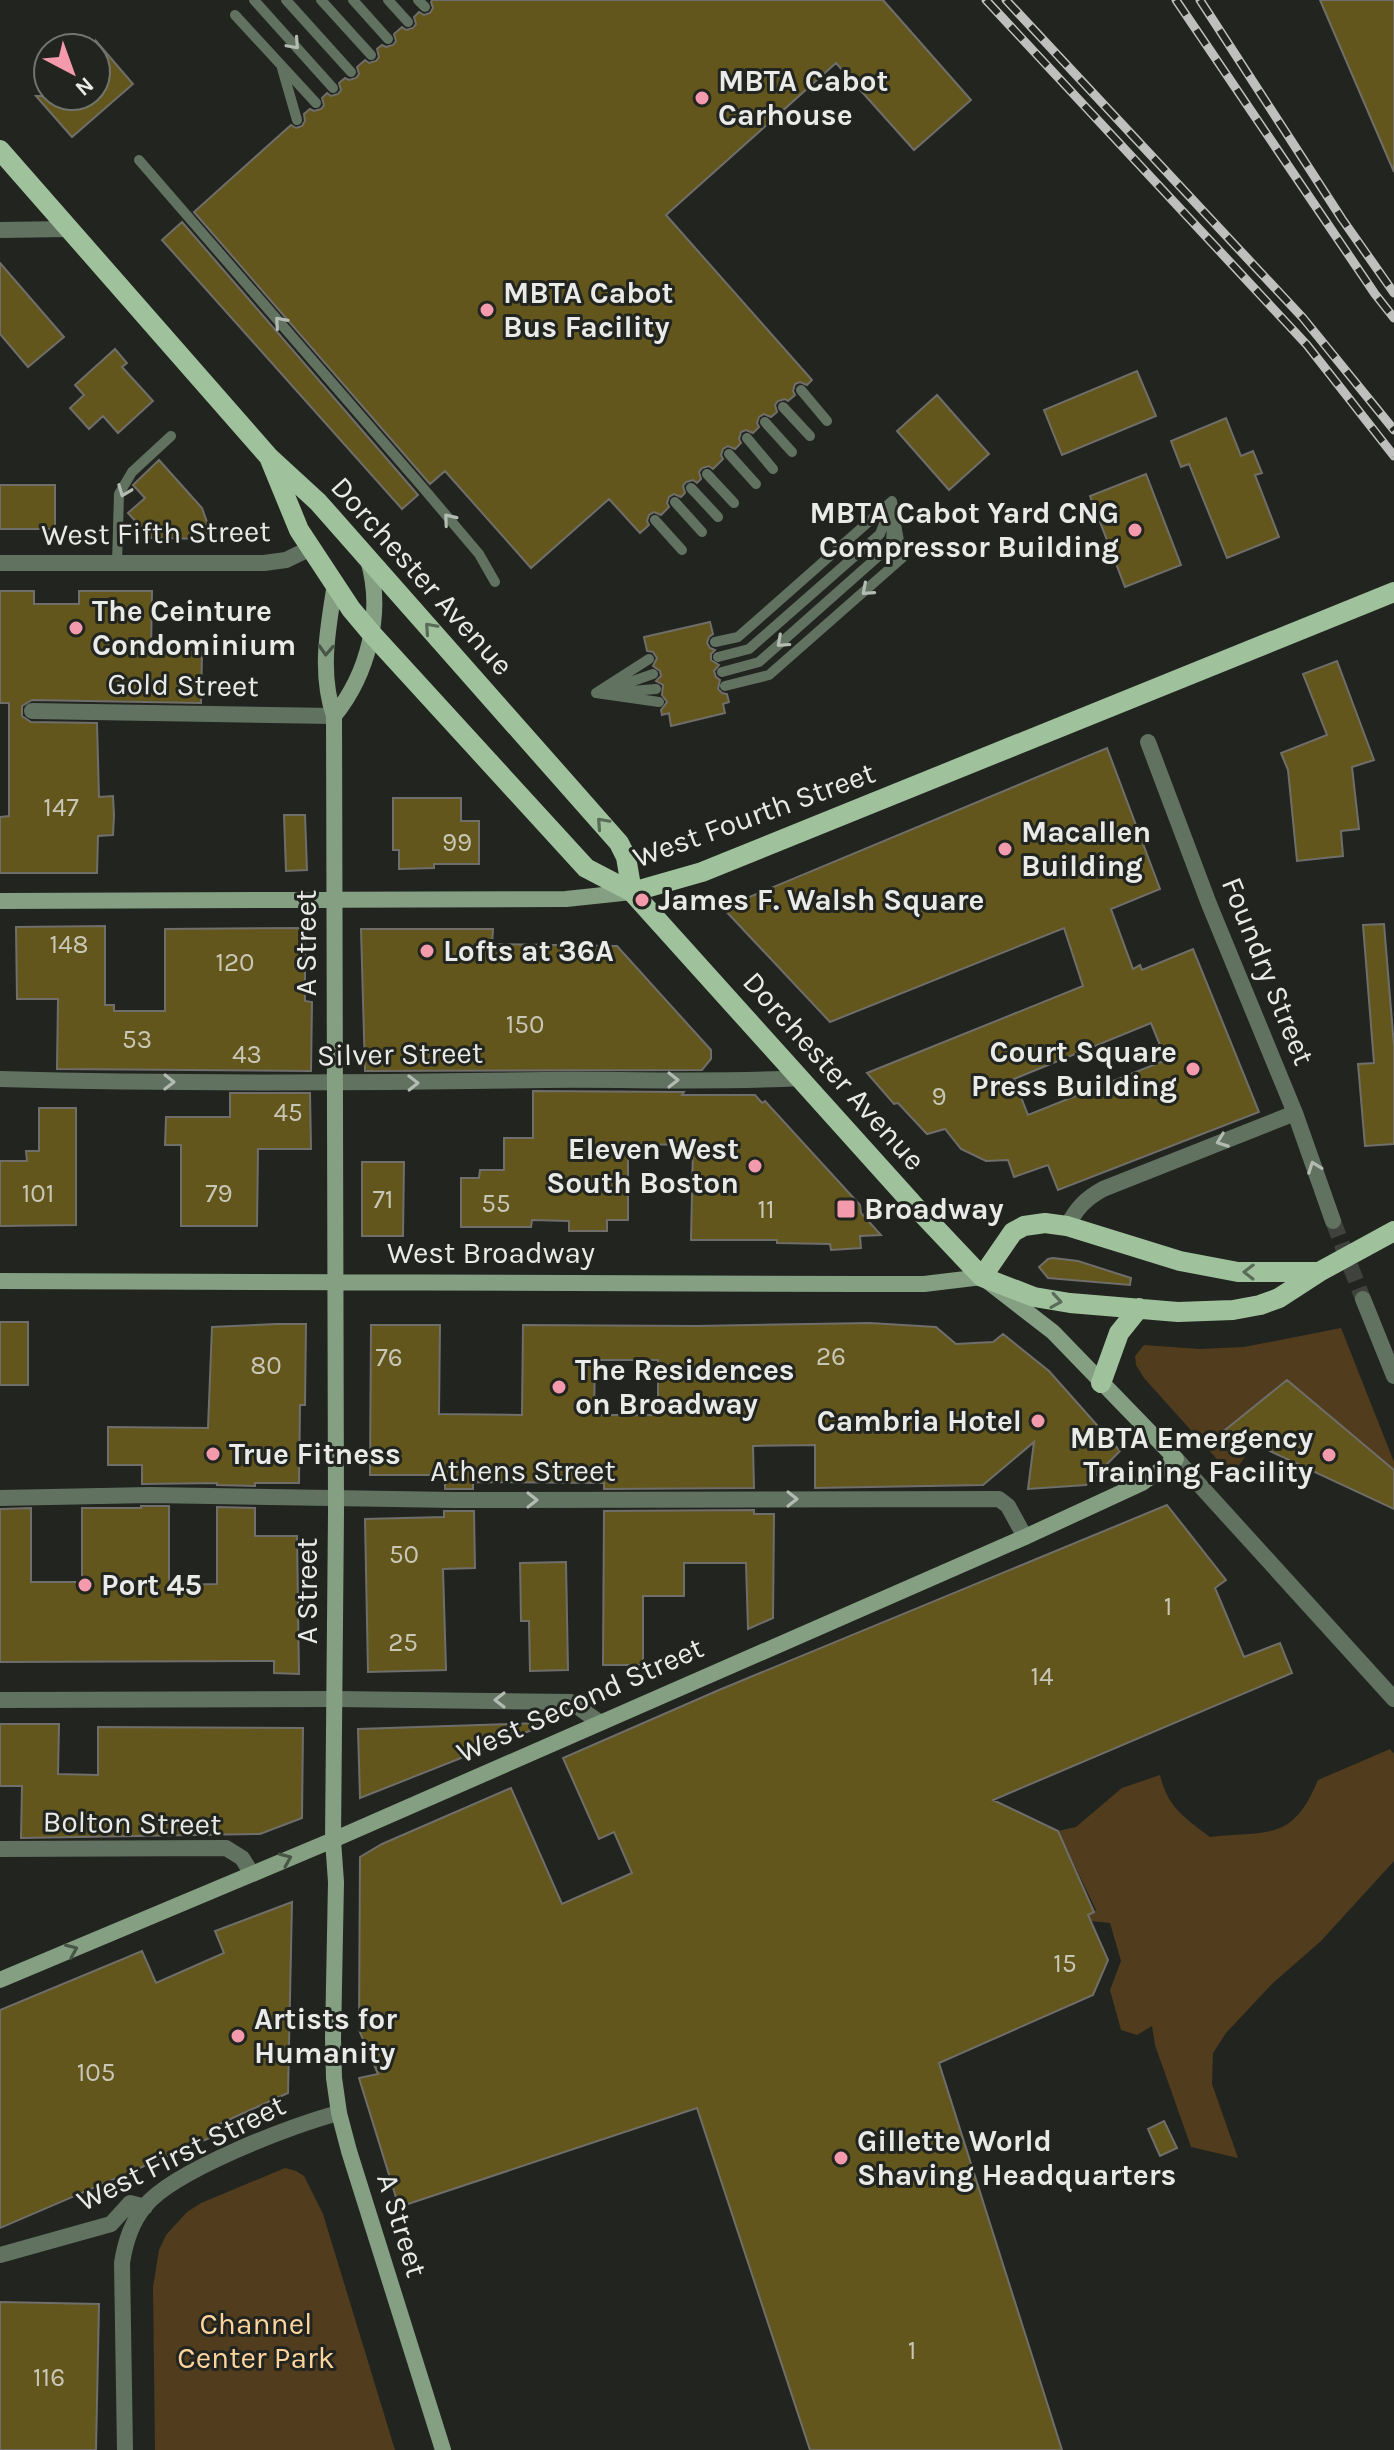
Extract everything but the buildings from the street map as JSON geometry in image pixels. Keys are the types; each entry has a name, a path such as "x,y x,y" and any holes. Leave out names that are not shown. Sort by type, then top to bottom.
{"main road":[{"name":"Dorchester Avenue","path":"0,150 269,457 318,502 619,843 626,857 632,892"},
{"name":"Dorchester Avenue","path":"269,457 295,523 372,634 586,868 632,892 982,1277 1053,1332 1176,1459"},
{"path":"334,716 358,677 372,634 374,593 368,558"},
{"name":"A Street","path":"335,584 325,668 326,689 334,716 333,1840 336,1882 333,2049 339,2113 443,2450"},
{"name":"West Fourth Street","path":"0,901 566,899 632,892 702,872 1394,592"},
{"name":"West Broadway","path":"982,1277 1013,1232 1024,1226 1045,1223 1067,1226 1180,1261 1238,1272 1319,1272"},
{"name":"West Broadway","path":"0,1281 924,1284 982,1277 1046,1299 1206,1313 1260,1305 1288,1294 1319,1272 1394,1231"},
{"path":"1101,1383 1119,1333 1139,1308"},
{"name":"West Second Street","path":"0,1980 333,1840 1025,1537 1142,1483 1176,1459"}],"street":[{"path":"0,230 69,229"},
{"name":"West Fifth Street","path":"0,563 272,563 311,548"},
{"name":"Gold Street","path":"32,711 334,716"},
{"name":"Foundry Street","path":"1148,742 1209,904 1295,1113 1333,1221"},
{"name":"Silver Street","path":"0,1079 335,1084 801,1078"},
{"path":"1067,1226 1086,1199 1103,1189 1295,1113"},
{"path":"1363,1299 1394,1376"},
{"name":"Dorchester Avenue","path":"1176,1459 1386,1680 1394,1699"},
{"name":"Athens Street","path":"0,1498 150,1495 454,1500 999,1499 1008,1506 1025,1537"},
{"path":"0,1700 571,1702 599,1722"},
{"name":"Bolton Street","path":"0,1849 226,1848 242,1858 252,1874"},
{"name":"West First Street","path":"0,2255 111,2224 130,2203 145,2207 171,2184 219,2159 339,2113"},
{"path":"125,2450 122,2263 128,2235 145,2207"}],"lane":[{"path":"254,0 333,88"},
{"path":"286,0 351,72"},
{"path":"321,0 371,55"},
{"path":"353,0 388,39"},
{"path":"388,0 408,22"},
{"path":"235,15 316,103"},
{"path":"282,66 297,120"},
{"path":"139,160 479,554 495,582"},
{"path":"801,390 827,421"},
{"path":"783,407 810,436"},
{"path":"765,422 792,452"},
{"path":"117,563 119,494 132,472 171,436"},
{"path":"747,438 773,469"},
{"path":"729,454 756,484"},
{"path":"707,474 734,503"},
{"path":"691,488 718,517"},
{"path":"715,642 738,637 892,501"},
{"path":"718,657 749,649 880,534 892,501"},
{"path":"722,672 759,662 891,545 892,501"},
{"path":"725,686 769,675 902,558 892,501"},
{"path":"675,502 702,532"},
{"path":"655,520 682,550"},
{"path":"596,693 649,659"},
{"path":"596,693 653,674"},
{"path":"596,693 656,689"},
{"path":"596,693 659,702"}],"green space":[{"path":"1341,1328 1394,1462 1392,1469 1287,1380 1226,1429 1254,1443 1232,1476 1144,1378 1136,1365 1135,1356 1144,1345 1200,1349 1244,1347"},
{"path":"1390,1749 1394,1754 1394,1861 1321,1941 1273,1983 1226,2033 1213,2053 1212,2084 1238,2158 1191,2147 1155,2045 1152,2026 1137,2035 1121,2030 1110,1990 1121,1961 1110,1923 1091,1921 1088,1915 1096,1910 1058,1831 1076,1827 1122,1788 1160,1775 1172,1804 1210,1837 1276,1830 1298,1814 1318,1780"},
{"name":"Channel Center Park","path":"285,2168 304,2176 323,2214 395,2450 155,2450 153,2287 159,2250 166,2235 187,2212 201,2203"}],"tunnel":[{"path":"1333,1221 1363,1299"}],"railway":[{"path":"986,0 1307,345 1394,456"},
{"path":"1006,0 1303,318 1394,430"},
{"path":"1176,0 1394,318"},
{"path":"1200,0 1342,219 1394,293"}],"place":[{"name":"MBTA Cabot Carhouse","path":"702,98"},
{"name":"MBTA Cabot Bus Facility","path":"487,310"},
{"name":"MBTA Cabot Yard CNG Compressor Building","path":"1135,530"},
{"name":"The Ceinture Condominium","path":"76,628"},
{"name":"Macallen Building","path":"1005,849"},
{"name":"James F. Walsh Square","path":"642,900"},
{"name":"Lofts at 36A","path":"427,951"},
{"name":"Court Square Press Building","path":"1193,1069"},
{"name":"Eleven West South Boston","path":"755,1166"},
{"name":"Broadway","path":"846,1209"},
{"name":"The Residences on Broadway","path":"559,1387"},
{"name":"Cambria Hotel","path":"1038,1421"},
{"name":"True Fitness","path":"213,1454"},
{"name":"MBTA Emergency Training Facility","path":"1329,1455"},
{"name":"Port 45","path":"85,1585"},
{"name":"Artists for Humanity","path":"238,2036"},
{"name":"Gillette World Shaving Headquarters","path":"841,2158"}]}
